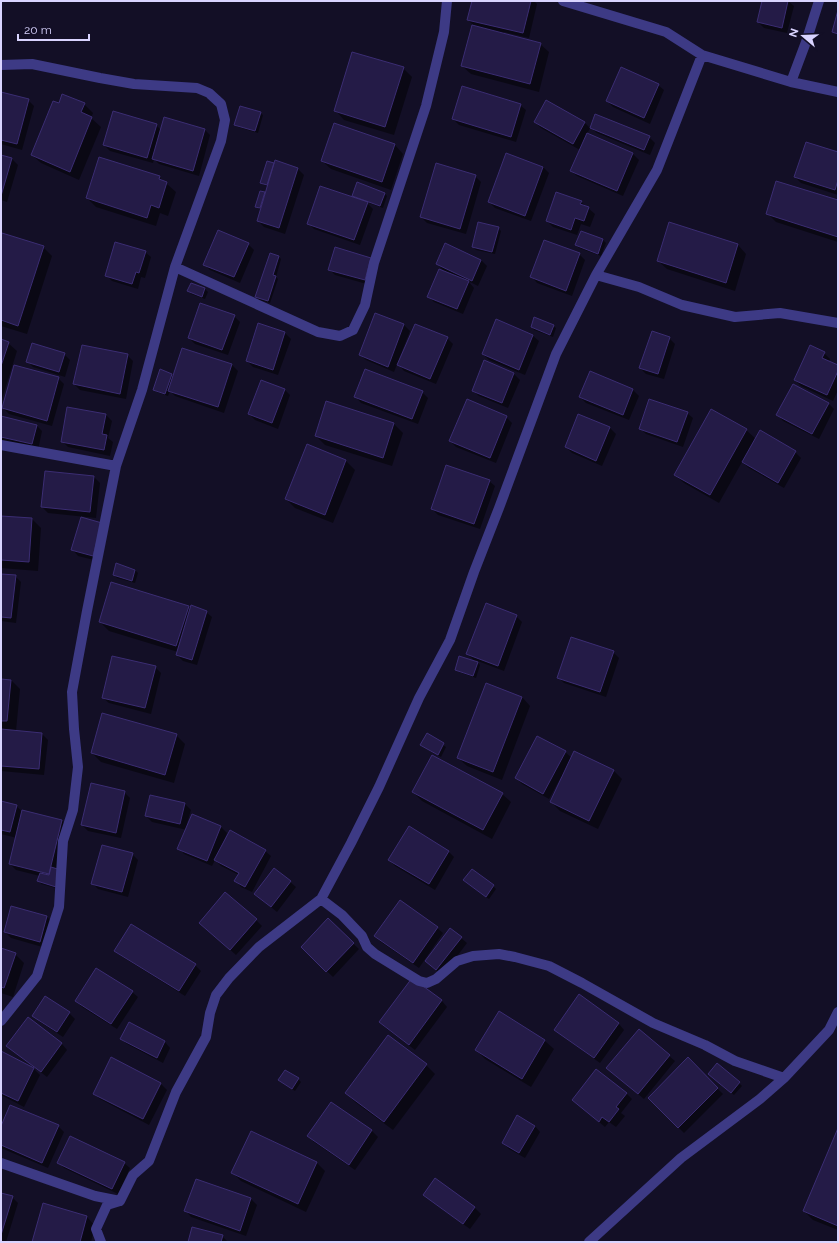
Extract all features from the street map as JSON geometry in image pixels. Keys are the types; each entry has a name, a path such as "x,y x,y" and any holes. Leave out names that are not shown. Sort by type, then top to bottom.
{"street":[{"path":"175,267 318,332 340,336 353,330 365,306 374,263 426,106 444,32 447,1"},
{"path":"563,1 666,32 702,55 791,82 838,92"},
{"path":"791,82 819,1"},
{"path":"101,1242 96,1229 107,1205 120,1201 133,1175 149,1161 176,1092 206,1037 210,1013 216,995 259,947 321,899 351,843 419,698 450,640 556,354 596,275 657,170 702,55"},
{"path":"1,65 32,64 134,84 197,88 209,93 221,104 225,120 221,141 175,267 142,390 116,466 72,692 78,767 72,810 63,841 59,907 37,976 1,1020"},
{"path":"596,275 639,287 682,305 735,317 780,313 838,323"},
{"path":"1,445 116,466"},
{"path":"321,899 342,915 362,936 367,947 375,954 418,981 427,983 436,979 457,961 473,956 498,954 549,966 653,1023 706,1045 735,1061 784,1078"},
{"path":"589,1242 681,1158 760,1099 784,1078 829,1030 838,1012"},
{"path":"1,1163 95,1196 120,1201"}],"building":[{"path":"472,1 531,1 523,33 467,20"},
{"path":"762,1 788,1 782,28 757,22"},
{"path":"838,10 838,34 832,32"},
{"path":"472,25 541,43 530,84 461,66"},
{"path":"352,52 404,67 385,127 334,111"},
{"path":"621,67 659,84 644,118 606,101"},
{"path":"462,86 521,104 511,137 452,119"},
{"path":"1,92 29,99 17,144 1,140"},
{"path":"62,94 85,103 81,112 92,117 70,172 31,155 53,101 59,103"},
{"path":"546,100 585,122 573,144 534,122"},
{"path":"240,106 261,112 255,131 234,125"},
{"path":"113,111 157,124 147,158 103,145"},
{"path":"595,114 650,136 644,150 590,128"},
{"path":"164,117 205,129 193,171 152,159"},
{"path":"334,123 395,144 382,182 321,161"},
{"path":"587,133 633,153 617,191 570,171"},
{"path":"806,142 838,152 838,180 835,190 794,177"},
{"path":"506,153 543,167 525,216 488,202"},
{"path":"1,155 12,158 1,196"},
{"path":"99,157 160,176 159,179 167,182 159,208 151,205 147,218 86,198"},
{"path":"275,160 298,168 279,228 257,221"},
{"path":"267,161 274,163 267,185 260,183"},
{"path":"436,163 476,175 460,229 420,217"},
{"path":"776,181 838,200 838,237 766,214"},
{"path":"357,182 385,193 380,206 352,196"},
{"path":"320,186 368,202 354,240 307,224"},
{"path":"260,191 265,192 260,208 255,207"},
{"path":"556,192 582,201 580,204 589,207 584,221 575,218 571,230 546,221"},
{"path":"478,222 499,227 492,252 472,247"},
{"path":"669,222 738,244 726,283 657,261"},
{"path":"218,230 249,243 234,277 203,265"},
{"path":"581,231 603,239 598,254 575,245"},
{"path":"2,233 44,246 18,326 1,320"},
{"path":"544,240 580,253 566,291 530,277"},
{"path":"115,242 146,251 139,273 136,272 132,284 105,276"},
{"path":"445,243 481,260 472,281 436,264"},
{"path":"335,247 371,258 365,280 328,270"},
{"path":"270,253 279,256 273,275 276,276 268,301 255,297"},
{"path":"439,269 469,281 457,309 427,297"},
{"path":"191,283 205,288 202,297 187,291"},
{"path":"200,303 235,315 222,350 188,338"},
{"path":"375,313 404,324 388,367 359,355"},
{"path":"534,317 554,325 550,335 531,327"},
{"path":"496,319 533,335 519,370 482,354"},
{"path":"258,323 285,332 273,370 246,361"},
{"path":"415,324 448,337 430,379 397,365"},
{"path":"652,331 670,337 658,374 639,368"},
{"path":"1,339 9,342 1,366"},
{"path":"32,343 65,353 59,372 26,362"},
{"path":"82,345 128,354 120,394 73,384"},
{"path":"810,345 825,352 822,358 838,365 838,371 827,395 794,380"},
{"path":"182,348 232,364 218,407 168,391"},
{"path":"484,360 514,373 502,403 472,391"},
{"path":"14,365 59,377 47,421 2,408"},
{"path":"160,369 172,374 165,394 153,390"},
{"path":"365,369 423,391 412,419 354,397"},
{"path":"590,371 633,389 623,415 579,397"},
{"path":"261,380 285,389 272,423 248,414"},
{"path":"793,384 829,403 812,434 776,415"},
{"path":"467,399 507,416 490,458 449,441"},
{"path":"649,399 688,412 677,442 639,429"},
{"path":"326,401 394,423 383,458 315,436"},
{"path":"67,407 106,414 102,434 107,435 104,450 61,442"},
{"path":"711,409 747,429 710,495 674,475"},
{"path":"578,414 610,427 596,461 565,447"},
{"path":"1,416 37,425 32,444 1,437"},
{"path":"760,430 796,451 778,483 742,462"},
{"path":"307,444 346,460 325,515 285,499"},
{"path":"446,465 490,480 474,524 431,509"},
{"path":"45,471 94,476 90,512 41,507"},
{"path":"1,516 32,518 29,562 1,560"},
{"path":"81,517 102,523 93,556 71,550"},
{"path":"116,563 135,570 132,581 113,575"},
{"path":"1,574 16,575 11,618 1,617"},
{"path":"111,582 189,606 176,646 99,622"},
{"path":"486,603 517,615 498,666 466,654"},
{"path":"191,605 207,611 192,660 176,655"},
{"path":"571,637 614,651 600,692 557,678"},
{"path":"112,656 156,666 145,708 102,698"},
{"path":"459,656 478,662 473,676 455,670"},
{"path":"1,679 11,680 7,721 1,721"},
{"path":"486,683 522,697 493,772 457,758"},
{"path":"102,713 177,734 165,775 91,753"},
{"path":"1,729 42,733 39,769 1,766"},
{"path":"427,733 444,743 438,755 420,745"},
{"path":"537,736 566,751 543,794 515,778"},
{"path":"574,751 614,770 589,821 550,802"},
{"path":"432,755 503,793 483,830 412,792"},
{"path":"91,783 125,791 116,833 81,825"},
{"path":"150,795 185,803 180,824 145,816"},
{"path":"1,801 17,805 10,832 1,830"},
{"path":"22,810 62,820 49,874 9,864"},
{"path":"192,814 221,826 207,861 177,849"},
{"path":"409,826 449,851 429,884 388,860"},
{"path":"230,830 266,850 245,887 234,881 239,873 214,860"},
{"path":"102,845 133,853 122,892 91,884"},
{"path":"51,867 61,870 56,887 37,881 40,873 49,875"},
{"path":"274,868 291,881 271,907 254,894"},
{"path":"472,869 494,885 486,897 463,880"},
{"path":"225,892 257,919 230,950 199,923"},
{"path":"400,900 438,927 413,963 374,936"},
{"path":"11,906 47,916 40,942 4,932"},
{"path":"328,918 354,943 326,972 301,947"},
{"path":"131,924 196,964 179,991 114,951"},
{"path":"450,928 462,937 436,970 425,961"},
{"path":"1,948 16,953 4,988 1,987"},
{"path":"96,968 133,991 111,1024 75,1001"},
{"path":"412,978 442,1000 409,1045 379,1022"},
{"path":"579,994 619,1023 594,1058 554,1030"},
{"path":"45,996 70,1012 57,1032 32,1016"},
{"path":"499,1011 545,1040 522,1079 475,1050"},
{"path":"28,1017 62,1043 41,1072 6,1046"},
{"path":"129,1022 165,1041 157,1058 120,1039"},
{"path":"639,1029 670,1055 638,1094 606,1068"},
{"path":"388,1035 427,1064 384,1122 345,1093"},
{"path":"1,1051 34,1068 18,1101 1,1093"},
{"path":"111,1057 161,1083 143,1119 93,1094"},
{"path":"688,1057 718,1088 678,1128 648,1098"},
{"path":"717,1063 740,1082 731,1093 708,1074"},
{"path":"596,1069 627,1093 616,1107 619,1109 609,1122 602,1117 599,1122 572,1100"},
{"path":"285,1070 299,1078 292,1089 278,1080"},
{"path":"331,1102 372,1130 349,1165 307,1136"},
{"path":"10,1105 59,1125 42,1163 1,1145 1,1126"},
{"path":"517,1115 535,1126 519,1153 502,1143"},
{"path":"838,1128 838,1226 803,1211"},
{"path":"251,1131 317,1162 298,1204 231,1173"},
{"path":"70,1136 125,1162 112,1189 57,1163"},
{"path":"435,1178 475,1207 463,1224 423,1195"},
{"path":"196,1179 251,1198 240,1231 184,1211"},
{"path":"1,1193 13,1196 1,1235"},
{"path":"43,1203 87,1216 80,1242 32,1242"},
{"path":"192,1227 223,1235 221,1242 188,1242"}]}
